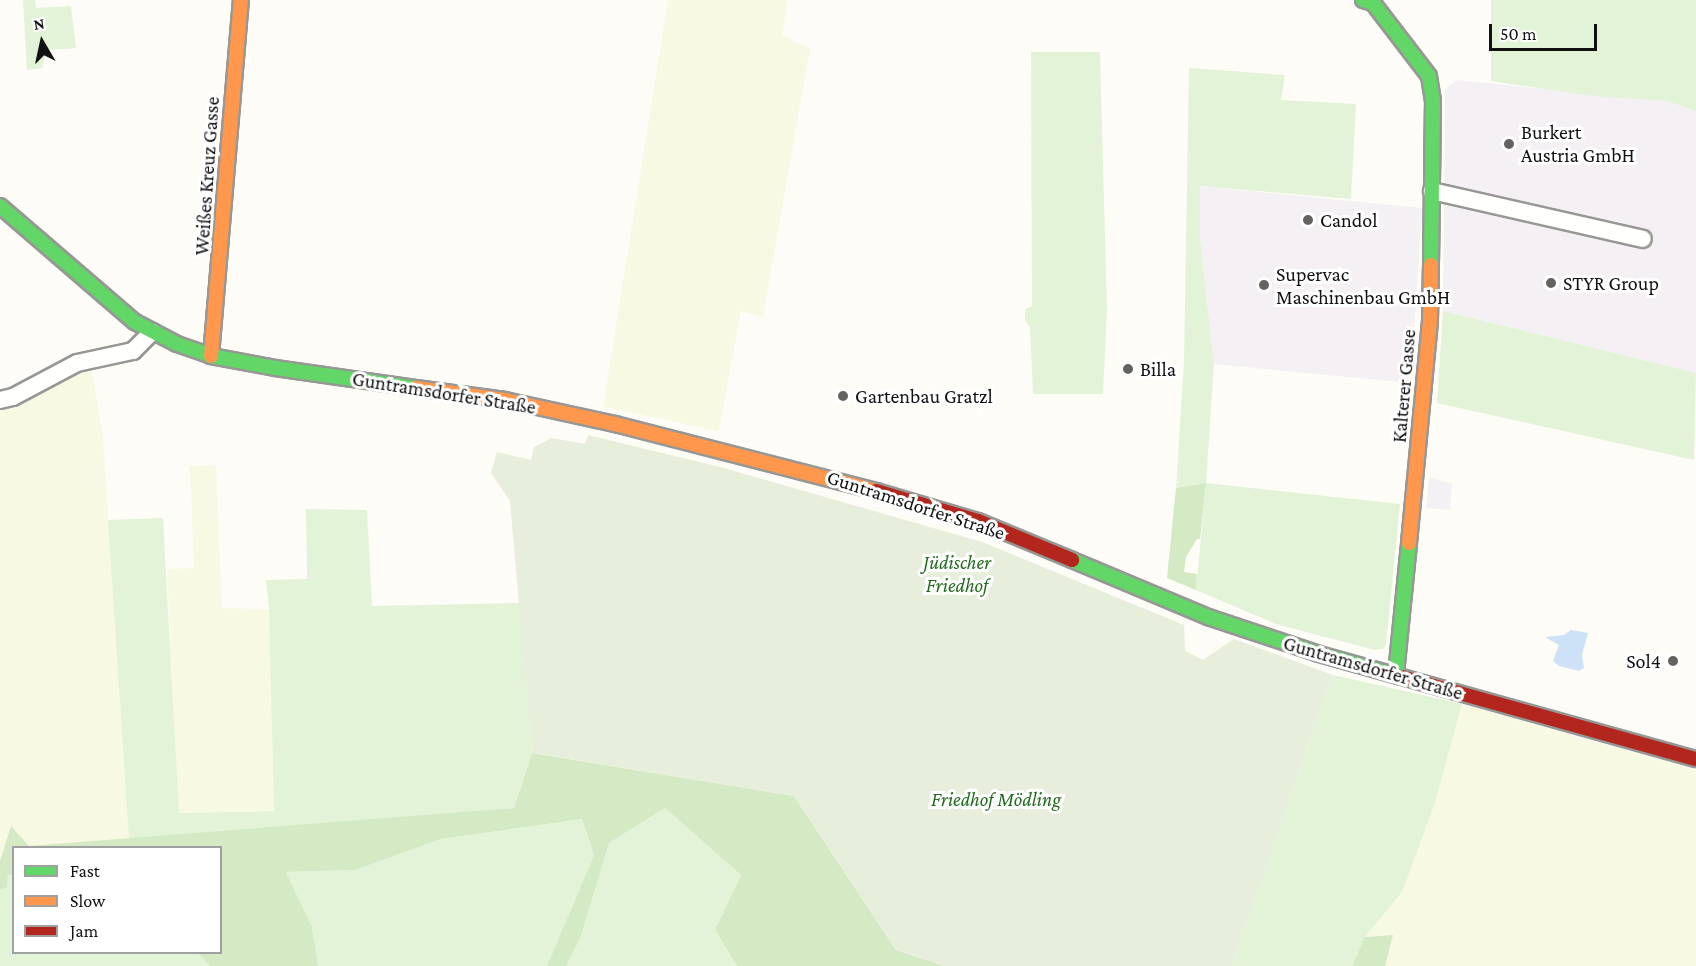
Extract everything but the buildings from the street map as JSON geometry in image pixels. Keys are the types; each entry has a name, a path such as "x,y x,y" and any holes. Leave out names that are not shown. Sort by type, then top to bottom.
{"street":[{"name":"Weißes Kreuz Gasse","path":"211,356 240,0"},
{"name":"Kalterer Gasse","path":"1370,1 1429,76 1433,100 1430,321 1396,674"},
{"path":"1431,191 1643,239"},
{"name":"Guntramsdorfer Straße","path":"0,206 135,322 152,332 211,356 275,368 505,400 615,424 832,478 978,521 1208,617 1319,654 1696,759"},
{"path":"0,400 14,397 77,363 133,351 152,332"}],"shaded area":[{"path":"1456,80 1667,101 1696,111 1696,373 1443,311 1445,90"},
{"path":"1200,186 1422,208 1411,383 1214,364 1200,238"},
{"path":"1429,477 1452,484 1450,510 1426,508"}],"green space":[{"path":"23,0 35,0 36,8 71,6 76,48 47,50 42,68 27,70"},
{"path":"668,0 788,0 782,35 810,49 763,317 741,311 719,431 603,407"},
{"path":"1491,0 1696,0 1696,111 1667,101 1593,96 1491,81"},
{"path":"1031,52 1100,52 1107,311 1103,394 1033,394 1030,327 1025,321 1025,309 1032,306"},
{"path":"1189,68 1285,75 1281,100 1356,104 1351,199 1200,186 1200,238 1214,364 1206,483 1176,488 1184,361"},
{"path":"1443,311 1696,373 1694,460 1437,403"},
{"path":"91,366 103,436 129,840 28,846 11,826 0,861 0,406 68,373"},
{"name":"Friedhof Mödling","path":"588,435 720,467 982,542 1184,625 1185,651 1203,660 1234,639 1333,675 1232,966 945,966 896,950 794,796 532,753 510,501 491,473 497,452 531,460 534,447 552,438 585,444"},
{"path":"216,465 222,608 269,609 274,811 178,813 167,569 194,568 190,466"},
{"path":"1206,483 1400,504 1386,645 1383,649 1375,650 1276,624 1196,590"},
{"path":"1206,483 1200,539 1197,539 1186,557 1184,572 1197,574 1196,590 1167,578 1176,488"},
{"path":"306,509 367,510 372,606 520,603 532,753 514,808 129,840 108,520 163,518 179,813 274,811 269,609 266,580 307,579"},
{"path":"1333,675 1462,704 1435,803 1402,892 1365,937 1352,966 1232,966"},
{"path":"1462,704 1696,770 1696,966 1385,966 1393,935 1365,937 1402,892 1435,803"},
{"path":"532,753 794,796 896,950 945,966 737,966 715,930 741,875 665,808 609,843 580,939 566,966 547,966 594,855 582,819 441,839 355,870 286,872 312,927 318,966 210,966 199,954 222,954 222,846 29,846 514,808"},
{"path":"665,808 741,875 715,930 737,966 566,966 580,939 609,843"},
{"path":"582,819 594,855 547,966 318,966 312,927 286,872 355,870 441,839"},
{"path":"11,826 29,846 12,846 12,875 8,875 7,887 0,890 0,861"},
{"path":"8,874 12,875 12,954 199,954 210,966 0,966 0,890 7,886"},
{"path":"1393,935 1385,966 1352,966 1365,937"}],"water":[{"path":"1571,630 1588,633 1582,655 1584,668 1579,671 1559,666 1553,661 1559,645 1545,637 1564,635"}],"traffic: fast":[{"path":"1363,0 1373,3 1429,76 1433,100 1431,265"},
{"path":"0,206 135,322 177,344 211,356 275,368 416,388"},
{"path":"1396,674 1409,543"},
{"path":"1072,560 1208,617 1319,654 1402,677"}],"traffic: slow":[{"path":"211,356 241,0"},
{"path":"1409,543 1430,321 1431,265"},
{"path":"416,388 505,400 615,424 876,491"}],"traffic: jam":[{"path":"876,491 978,521 1072,560"},
{"path":"1402,677 1696,759"}],"place":[{"name":"Burkert Austria GmbH","path":"1509,144"},
{"name":"Candol","path":"1308,220"},
{"name":"STYR Group","path":"1551,283"},
{"name":"Supervac Maschinenbau GmbH","path":"1264,285"},
{"name":"Billa","path":"1128,369"},
{"name":"Gartenbau Gratzl","path":"843,396"},
{"name":"Sol4","path":"1673,661"}],"park label":[{"name":"Jüdischer Friedhof","path":"957,574"}]}
